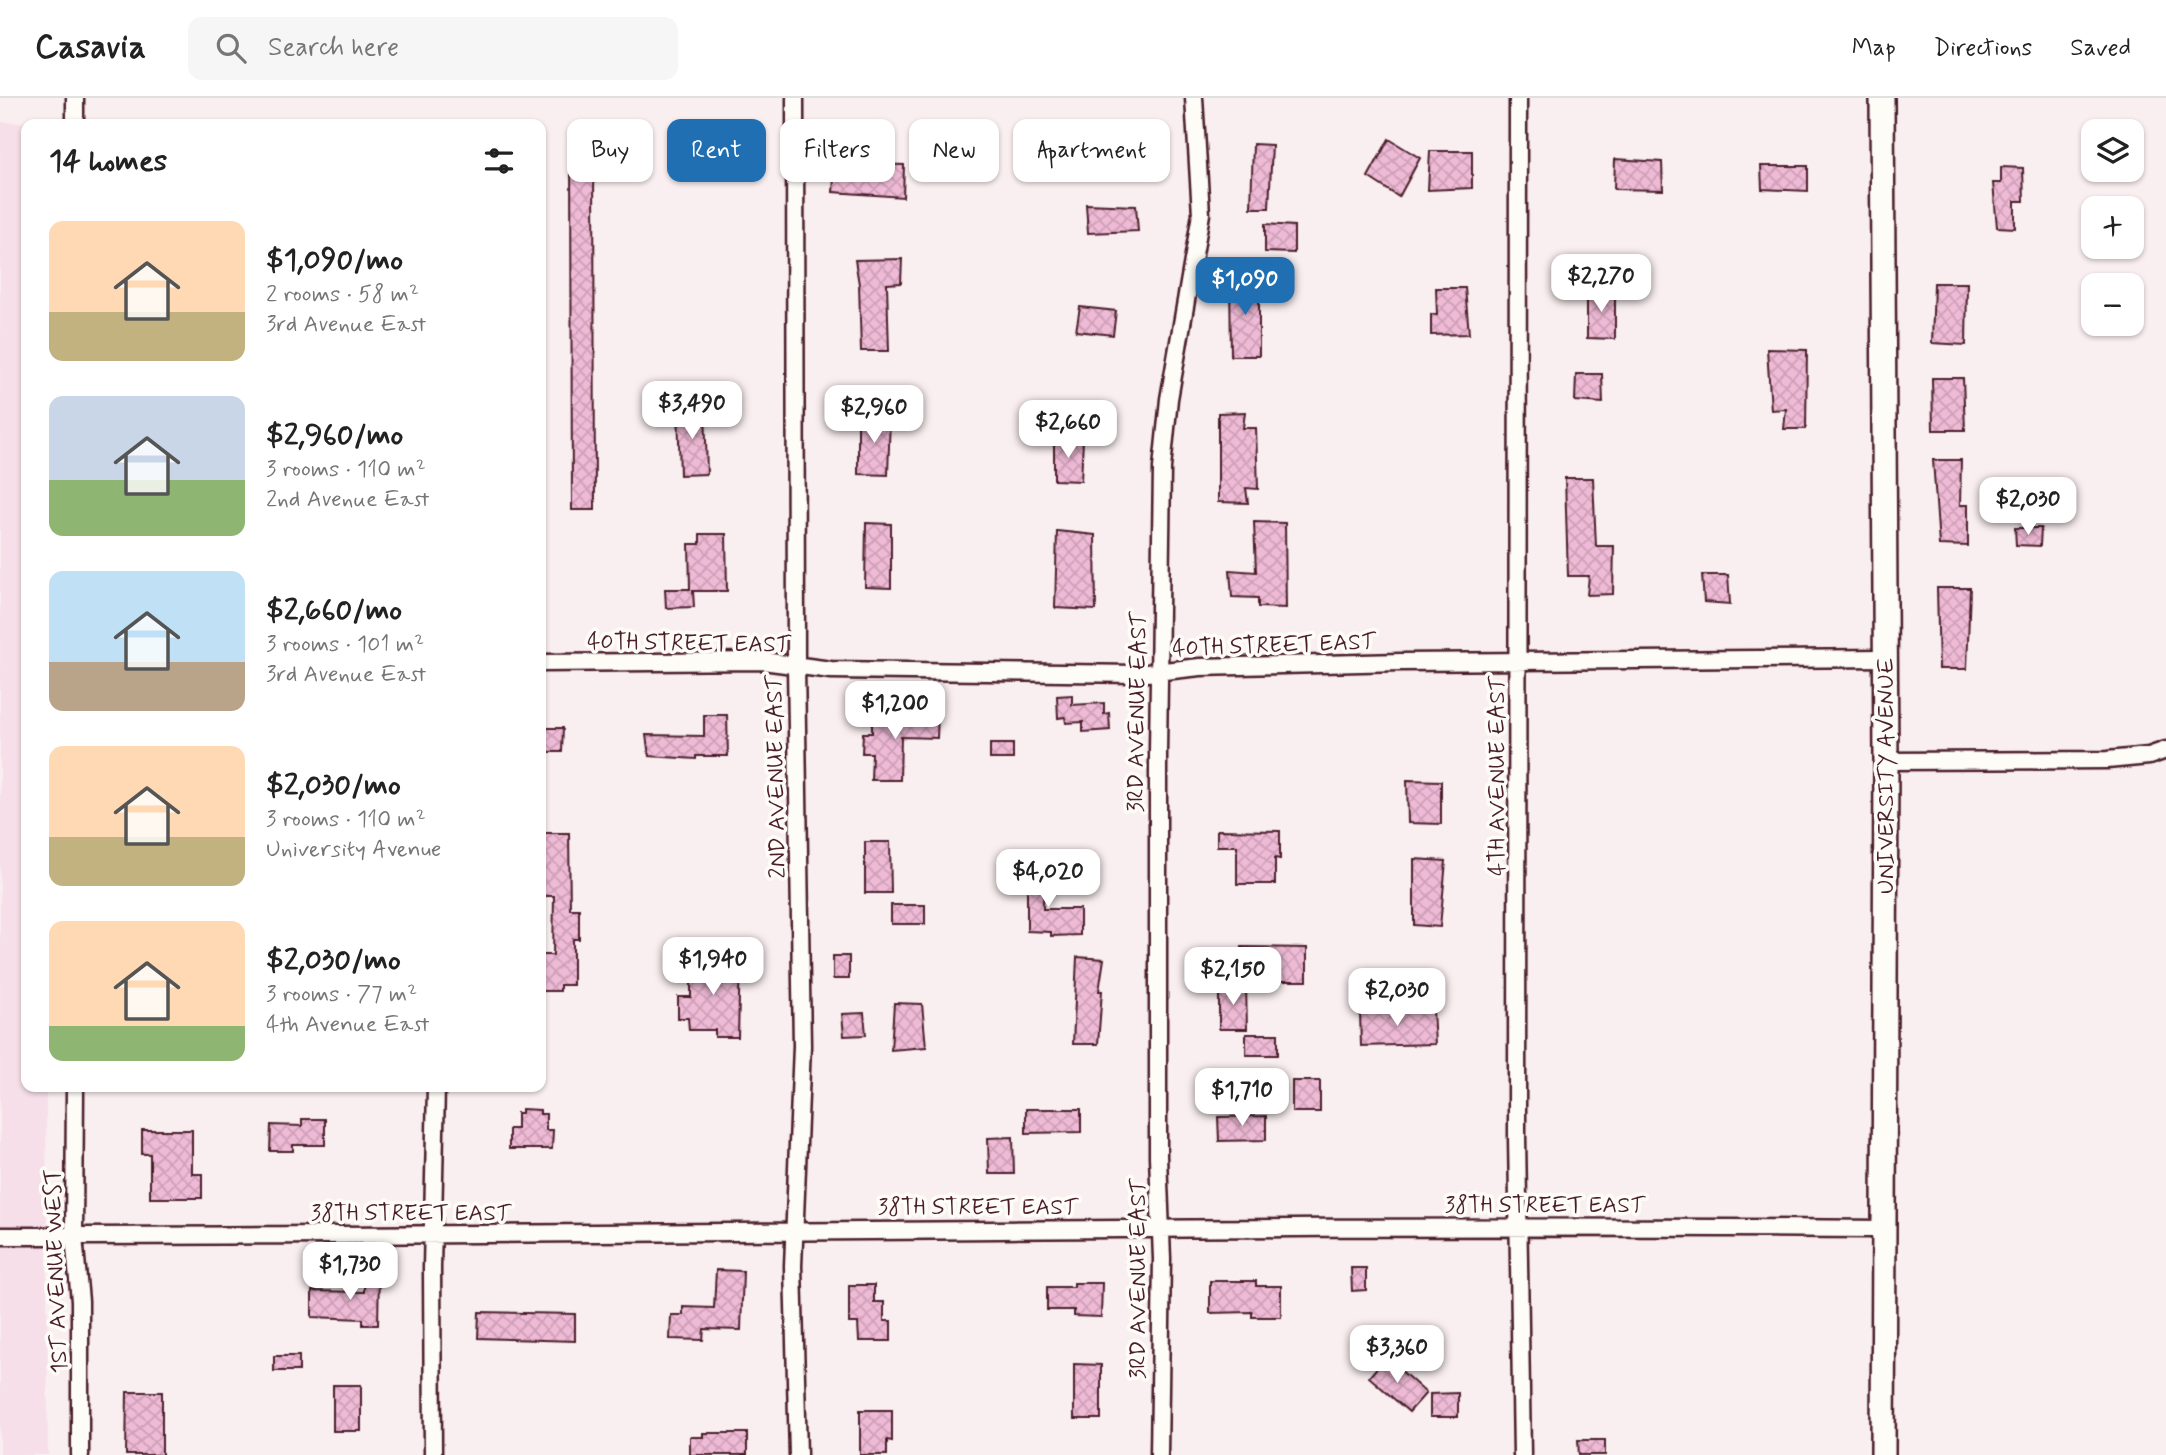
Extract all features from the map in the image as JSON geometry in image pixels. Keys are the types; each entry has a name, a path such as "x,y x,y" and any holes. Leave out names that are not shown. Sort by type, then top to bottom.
{"street":[{"path":"75,98 75,119"},
{"name":"2ND AVENUE EAST","path":"795,98 796,666 802,1046 794,1230 798,1455"},
{"name":"3RD AVENUE EAST","path":"1159,1455 1159,672 1162,468 1169,399 1201,214 1194,98"},
{"name":"4TH AVENUE EAST","path":"1518,98 1519,1227 1522,1455"},
{"name":"UNIVERSITY AVENUE","path":"1882,98 1886,761 1883,1455"},
{"name":"40TH STREET EAST","path":"546,663 763,662 831,670 1137,674 1200,667 1885,658"},
{"path":"1886,761 2107,760 2149,756 2166,750"},
{"name":"1ST AVENUE WEST","path":"75,1092 74,1237 80,1301 80,1455"},
{"path":"433,1455 436,1092"},
{"name":"38TH STREET EAST","path":"0,1236 433,1236 1161,1228 1883,1229"}],"shaded area":[{"path":"0,122 21,122 21,1092 46,1092 48,1455 0,1455"}],"building":[{"path":"1389,139 1420,158 1399,197 1368,177"},
{"path":"1253,144 1272,145 1269,208 1251,208"},
{"path":"1430,151 1472,151 1472,188 1428,190"},
{"path":"1615,159 1662,162 1663,190 1614,189"},
{"path":"895,165 904,165 903,197 833,192 834,182 895,182"},
{"path":"1761,166 1808,166 1808,191 1762,189"},
{"path":"2001,167 2023,168 2024,201 2015,201 2015,228 1997,227 1993,183 2001,183"},
{"path":"571,182 594,182 595,510 572,510"},
{"path":"1086,204 1136,206 1138,231 1088,233"},
{"path":"1265,224 1294,226 1294,253 1265,252"},
{"path":"902,259 901,283 887,284 889,351 861,351 859,284 855,260"},
{"path":"1230,278 1259,279 1259,356 1231,356"},
{"path":"1934,283 1967,283 1966,345 1932,343"},
{"path":"1436,288 1465,288 1469,334 1431,335 1431,314 1437,315"},
{"path":"1587,290 1615,291 1615,339 1587,338"},
{"path":"1080,307 1116,311 1113,335 1076,331"},
{"path":"1767,349 1807,350 1806,429 1784,429 1786,409 1771,410"},
{"path":"1576,374 1602,374 1603,403 1575,401"},
{"path":"1932,378 1963,378 1965,430 1933,430"},
{"path":"705,407 707,474 680,475 678,408"},
{"path":"1245,412 1243,428 1256,428 1258,489 1246,488 1248,503 1218,502 1218,413"},
{"path":"858,415 890,416 888,475 858,474"},
{"path":"1054,439 1083,440 1081,481 1054,480"},
{"path":"1933,460 1961,460 1960,505 1968,505 1968,546 1939,545"},
{"path":"1565,478 1593,478 1596,546 1614,546 1613,594 1587,595 1589,576 1568,576"},
{"path":"1254,522 1285,523 1286,608 1258,607 1258,598 1232,597 1230,570 1256,572"},
{"path":"866,523 891,524 891,588 865,587"},
{"path":"2015,528 2041,528 2040,546 2016,545"},
{"path":"1057,531 1095,535 1096,610 1055,608"},
{"path":"700,534 726,534 727,591 693,591 694,607 666,608 665,589 690,589 689,544 700,544"},
{"path":"1702,575 1728,575 1730,604 1704,602"},
{"path":"1937,588 1970,588 1967,669 1939,669"},
{"path":"1072,695 1072,705 1104,703 1104,714 1109,713 1110,730 1083,732 1083,722 1066,723 1065,717 1058,718 1057,696"},
{"path":"872,714 938,714 937,738 901,737 900,780 871,780 872,753 862,753 863,733 872,733"},
{"path":"704,715 727,715 728,756 696,756 696,759 649,756 646,735 704,736"},
{"path":"546,728 563,728 562,752 546,752"},
{"path":"990,744 1013,744 1013,759 990,759"},
{"path":"1407,780 1441,781 1441,824 1408,823"},
{"path":"1217,830 1280,831 1280,859 1275,858 1275,884 1237,884 1237,846 1217,846"},
{"path":"546,833 569,833 570,909 579,909 579,939 573,939 573,985 560,985 560,991 546,991 546,955 553,955 554,896 546,896"},
{"path":"865,842 890,842 891,893 865,893"},
{"path":"1414,859 1446,861 1440,927 1414,925"},
{"path":"1027,864 1044,864 1043,909 1080,909 1080,935 1051,936 1051,932 1027,931"},
{"path":"891,905 925,905 925,924 891,924"},
{"path":"1242,947 1307,948 1307,981 1243,981"},
{"path":"833,956 849,956 849,979 833,979"},
{"path":"1077,957 1104,959 1099,991 1102,991 1098,1044 1073,1044"},
{"path":"691,958 740,958 738,1037 715,1037 715,1030 689,1030 688,1018 678,1018 678,997 691,997"},
{"path":"1246,985 1247,1029 1219,1029 1219,986"},
{"path":"894,1003 922,1004 926,1047 891,1050"},
{"path":"1433,1010 1435,1044 1361,1046 1360,1013"},
{"path":"864,1013 866,1035 844,1036 842,1014"},
{"path":"1246,1034 1278,1034 1278,1055 1246,1055"},
{"path":"1292,1081 1320,1081 1320,1112 1292,1112"},
{"path":"522,1109 540,1110 540,1114 546,1114 546,1130 553,1130 552,1149 509,1149 509,1129 517,1129 517,1113 522,1113"},
{"path":"1026,1109 1081,1109 1081,1132 1026,1133"},
{"path":"1266,1116 1266,1140 1219,1141 1218,1117"},
{"path":"302,1119 325,1119 325,1145 293,1145 293,1151 270,1151 271,1125 302,1126"},
{"path":"142,1130 192,1130 192,1174 202,1174 202,1198 150,1198 150,1154 142,1154"},
{"path":"1013,1137 1014,1174 989,1174 988,1138"},
{"path":"1351,1268 1366,1268 1366,1290 1352,1291"},
{"path":"716,1270 743,1271 741,1330 704,1329 703,1340 670,1339 671,1315 683,1315 683,1307 714,1308"},
{"path":"364,1272 379,1272 378,1325 363,1325 363,1319 312,1317 312,1291 364,1292"},
{"path":"1210,1281 1256,1281 1256,1286 1281,1286 1281,1317 1252,1317 1252,1312 1210,1313"},
{"path":"1074,1283 1102,1283 1101,1317 1074,1316 1074,1310 1047,1310 1047,1287 1074,1287"},
{"path":"849,1285 874,1285 874,1302 884,1302 884,1321 891,1321 891,1341 859,1341 858,1323 849,1323"},
{"path":"479,1312 575,1314 575,1341 478,1338"},
{"path":"274,1356 299,1356 299,1371 274,1371"},
{"path":"1386,1357 1426,1393 1409,1412 1369,1377"},
{"path":"1074,1364 1101,1365 1101,1419 1074,1419"},
{"path":"333,1385 361,1385 361,1431 333,1431"},
{"path":"127,1392 162,1392 162,1455 126,1455"},
{"path":"1458,1393 1458,1417 1430,1417 1430,1394"},
{"path":"860,1410 892,1410 892,1441 887,1440 887,1455 860,1455"},
{"path":"703,1433 747,1433 747,1455 690,1455 690,1437 703,1437"},
{"path":"1578,1440 1605,1440 1605,1455 1579,1455"}]}
